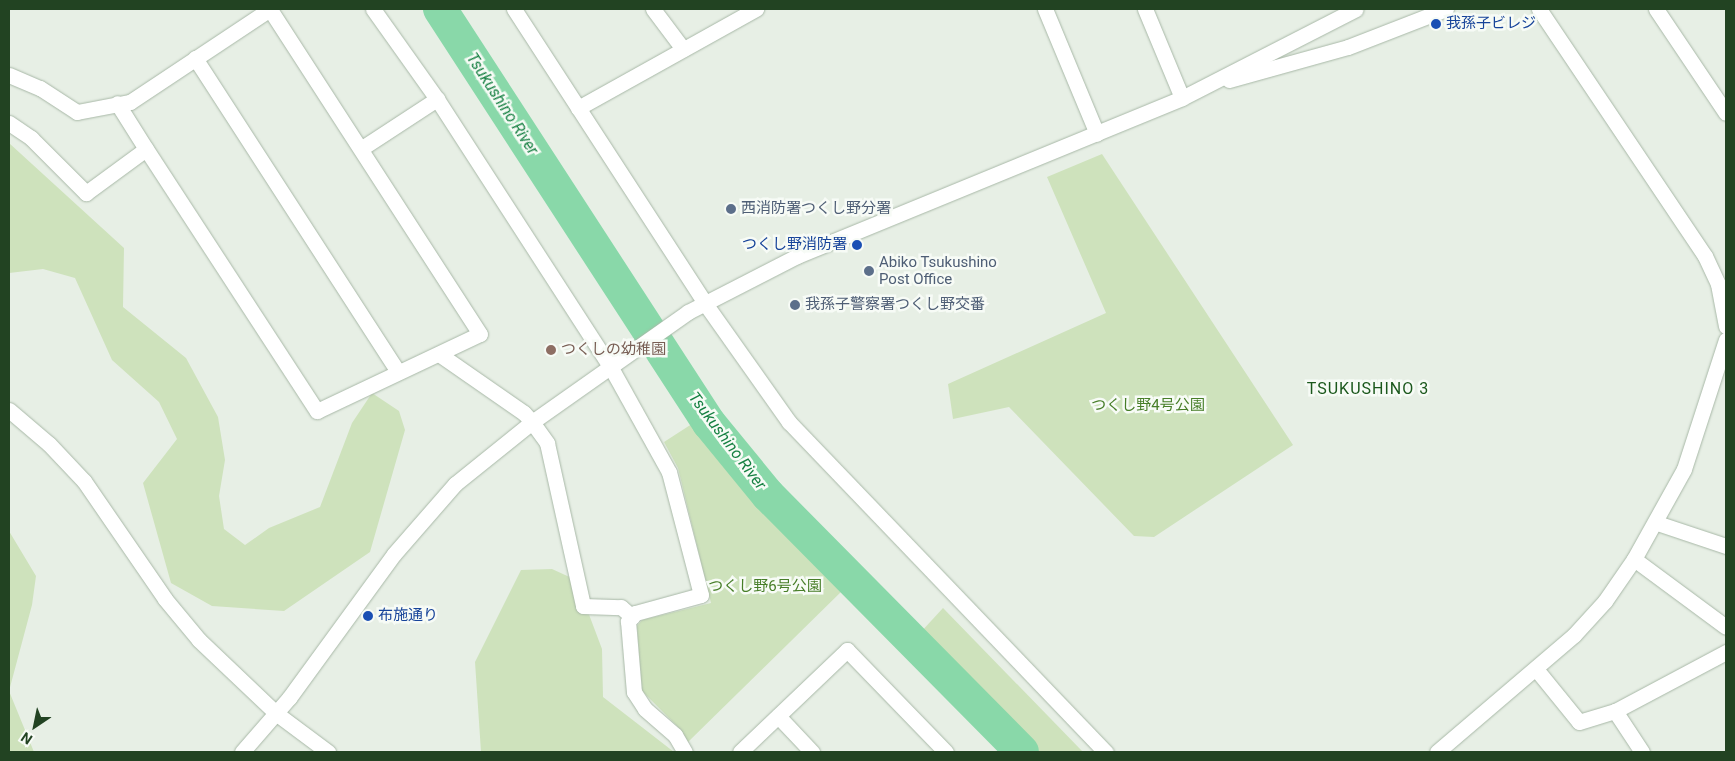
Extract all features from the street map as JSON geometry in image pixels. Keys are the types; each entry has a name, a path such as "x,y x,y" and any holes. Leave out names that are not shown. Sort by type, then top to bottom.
{"street":[{"path":"9,75 40,88 77,112 117,103 130,102 270,9 362,148 480,334 317,411 117,103"},
{"path":"373,9 437,98 610,366 670,472 701,595 632,617 628,621 634,692 645,709 675,735 685,752"},
{"path":"514,9 704,302 789,422 1106,752"},
{"path":"653,9 684,49"},
{"path":"578,108 756,9"},
{"path":"1045,9 1097,134"},
{"path":"1145,9 1182,98"},
{"path":"242,752 277,714 394,554 437,502 532,422 704,302 797,256 1182,98 1356,9"},
{"path":"1210,85 1348,47 1446,9"},
{"path":"1539,9 1689,230 1722,283 1726,326"},
{"path":"1656,9 1726,113"},
{"path":"194,58 398,372"},
{"path":"362,148 437,98"},
{"path":"9,123 31,138 86,193 146,149"},
{"path":"1437,752 1536,669 1605,602 1657,523 1684,470 1726,340"},
{"path":"439,354 524,413 532,422 547,443 583,606 621,607 632,617"},
{"path":"9,410 49,444 84,481 165,599 199,640 277,714 328,752"},
{"path":"1657,523 1726,546"},
{"path":"1634,559 1726,627"},
{"path":"740,752 847,650 946,752"},
{"path":"1536,669 1579,722 1615,711 1726,652"},
{"path":"1615,711 1642,752"},
{"path":"778,716 812,752"}],"green space":[{"path":"9,143 124,248 123,307 186,358 218,417 225,460 219,496 224,529 245,545 269,528 320,507 352,423 372,393 399,411 405,430 370,552 284,611 212,606 171,583 143,483 177,439 159,402 112,360 75,278 43,269 9,273"},
{"name":"つくし野4号公園","path":"1102,154 1293,445 1154,537 1134,536 1009,407 953,419 948,384 1106,313 1047,177"},
{"name":"つくし野6号公園","path":"698,420 781,523 845,588 688,742 681,730 642,691 637,626 642,620 711,603 678,468 664,442"},
{"path":"9,531 36,576 32,605 9,691"},
{"path":"552,569 576,580 602,649 603,697 674,752 481,752 475,662 521,570"},
{"path":"943,608 1083,752 1035,752 920,633"},
{"path":"9,691 34,752 9,752"}],"waterway":[{"name":"Tsukushino River","path":"440,9 709,423 768,495 1022,752"}],"place":[{"name":"我孫子ビレジ","path":"1436,24"},
{"name":"西消防署つくし野分署","path":"731,209"},
{"name":"つくし野消防署","path":"857,245"},
{"name":"Abiko Tsukushino Post Office","path":"869,271"},
{"name":"我孫子警察署つくし野交番","path":"795,305"},
{"name":"つくしの幼稚園","path":"551,350"},
{"name":"布施通り","path":"368,616"}],"district":[{"name":"TSUKUSHINO 3","path":"1368,389"}]}
